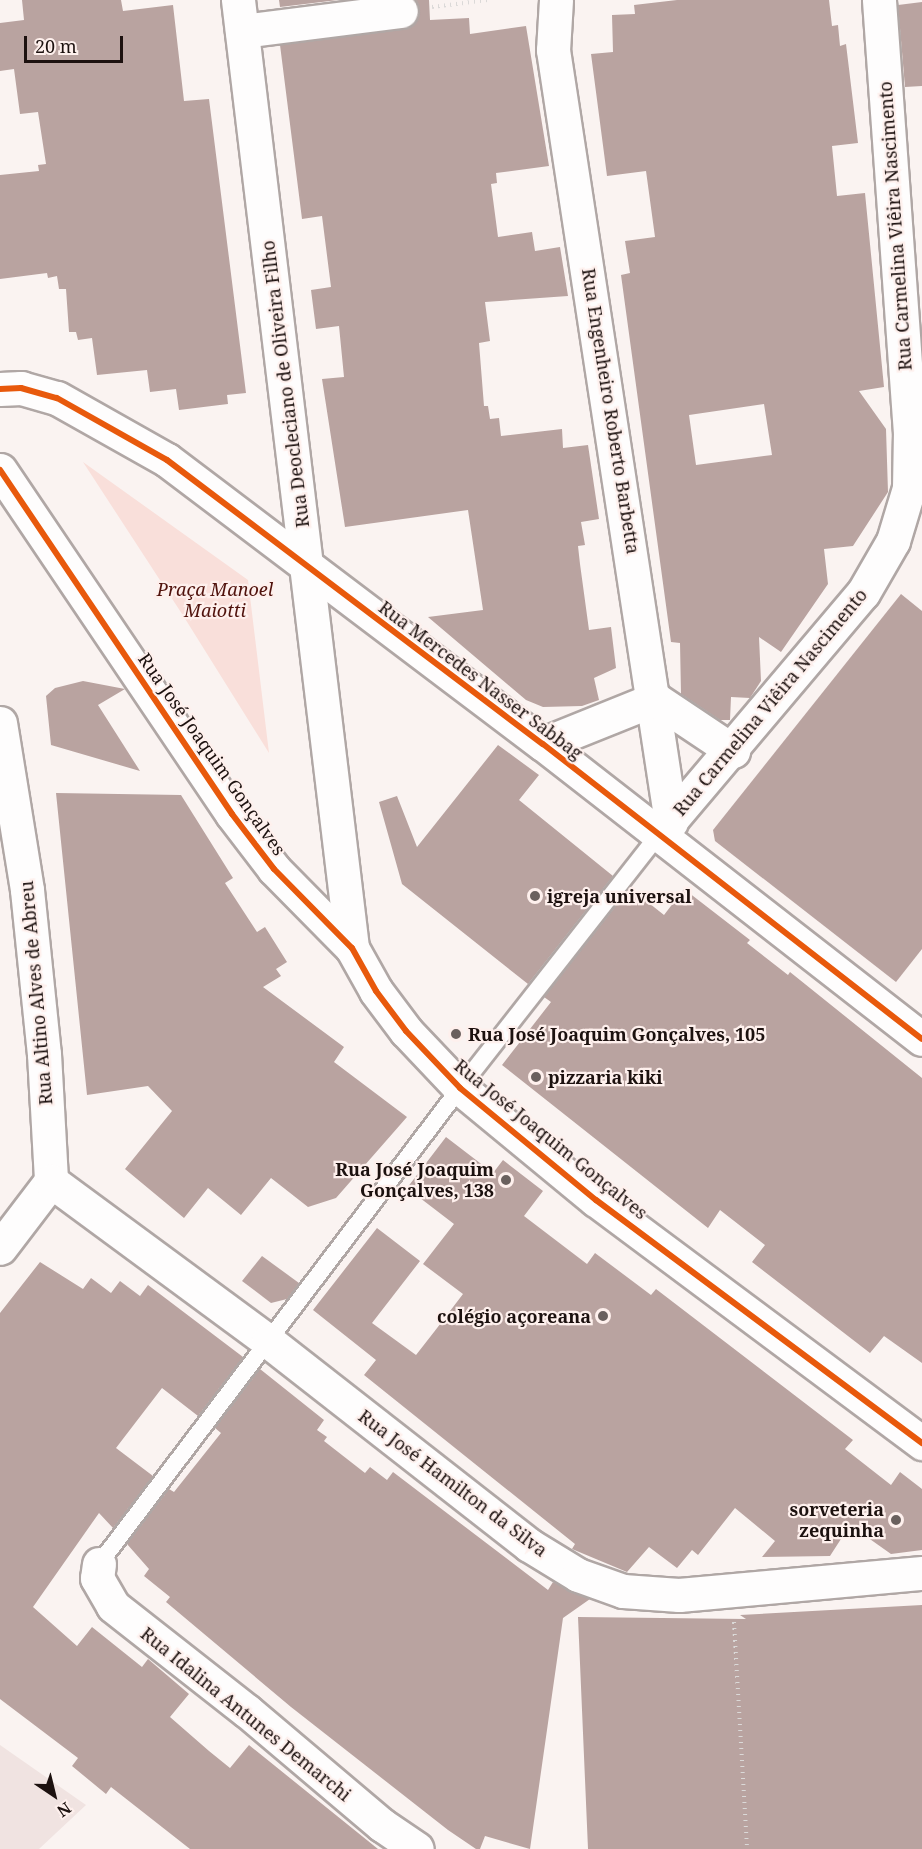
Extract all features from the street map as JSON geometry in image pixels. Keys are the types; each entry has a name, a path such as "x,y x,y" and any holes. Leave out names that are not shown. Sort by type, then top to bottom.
{"street":[{"name":"Rua Engenheiro Roberto Barbetta","path":"556,0 553,50 655,699 665,828"},
{"name":"Rua Carmelina Viêira Nascimento","path":"665,828 733,751 863,593 893,542 909,488 910,433 879,0"},
{"path":"240,16 401,11"},
{"name":"Rua Deocleciano de Oliveira Filho","path":"240,16 352,948"},
{"name":"Rua Mercedes Nasser Sabbag","path":"0,389 21,388 57,398 167,460 543,744 665,828 922,1039"},
{"name":"Rua José Joaquim Gonçalves","path":"0,470 232,814 274,869 352,948 376,991 406,1031 460,1088 596,1200 920,1435"},
{"path":"543,744 655,699 733,751"},
{"name":"Rua Altino Alves de Abreu","path":"0,723 27,890 44,1054 51,1181"},
{"path":"0,1248 51,1181"},
{"name":"Rua José Hamilton da Silva","path":"51,1181 268,1341 529,1545 578,1575 623,1591 679,1595 922,1573"},
{"name":"Rua Idalina Antunes Demarchi","path":"99,1564 97,1578 113,1606 247,1711 382,1825 417,1849"}],"lane":[{"path":"99,1564 460,1088 665,828"}],"path":[{"path":"401,11 488,0"},
{"path":"732,1590 747,1849"}],"shaded area":[{"path":"0,1745 86,1805 39,1849 0,1849"}],"green space":[{"name":"Praça Manoel Maiotti","path":"83,462 248,580 269,753 184,617"}],"building":[{"path":"22,0 121,0 123,11 173,5 184,101 209,99 246,393 227,395 228,404 179,410 176,389 150,392 147,370 97,375 92,338 78,340 76,332 69,332 66,289 59,289 57,276 48,278 47,273 0,279 0,175 39,171 38,165 46,164 38,112 20,114 14,69 0,71 0,23 24,20"},
{"path":"279,0 338,0 280,7"},
{"path":"416,0 429,0 430,20 469,18 470,34 526,26 549,166 496,173 497,183 491,184 498,237 532,232 535,251 560,247 568,296 485,302 490,341 479,343 484,406 488,406 490,419 499,418 501,436 562,429 563,448 588,445 599,519 581,522 585,545 578,546 580,564 589,630 611,627 616,668 594,678 599,700 582,706 543,707 526,700 428,617 483,610 468,510 345,527 322,379 344,377 339,326 316,329 311,290 331,287 322,216 302,219 280,45 404,29 418,18"},
{"path":"677,0 829,0 832,26 838,25 840,46 846,44 858,143 832,146 837,196 865,193 884,387 859,391 886,429 888,492 853,546 824,549 828,584 781,652 759,637 761,681 750,698 731,697 730,720 720,720 681,694 680,643 671,642 621,275 630,273 625,241 655,237 646,171 607,176 591,54 613,52 612,15 635,14 634,5","holes":["764,404 772,455 696,465 689,415"]},
{"path":"922,2 922,86 905,87 898,5"},
{"path":"901,594 922,611 922,949 896,982 715,841 713,830"},
{"path":"83,681 125,689 98,705 140,771 51,745 46,696 55,688"},
{"path":"498,745 539,775 519,800 613,876 528,984 402,884 379,802 397,796 417,847"},
{"path":"56,793 181,795 233,878 225,883 257,932 265,927 287,962 276,969 281,976 263,987 344,1047 334,1062 407,1117 336,1198 308,1207 271,1178 241,1215 208,1188 184,1218 125,1169 172,1111 148,1086 87,1095"},
{"path":"630,888 664,915 684,889 750,940 747,943 788,975 790,972 922,1078 922,1363 884,1336 870,1353 752,1262 765,1245 720,1210 708,1228 502,1065 551,1002 544,997"},
{"path":"446,1137 493,1173 503,1160 543,1191 524,1216 587,1264 595,1253 651,1295 656,1289 853,1440 845,1449 891,1485 900,1472 922,1489 922,1550 891,1554 850,1525 830,1556 762,1557 775,1541 735,1508 698,1555 692,1550 677,1568 649,1547 627,1572 572,1549 575,1544 364,1375 376,1360 313,1310 377,1228 420,1261 372,1323 416,1355 434,1332 463,1294 423,1264 454,1224 407,1188"},
{"path":"262,1256 299,1283 287,1299 271,1303 242,1281"},
{"path":"40,1262 83,1289 91,1278 111,1293 120,1281 140,1296 148,1285 243,1357 198,1416 162,1388 116,1448 153,1476 113,1528 99,1513 33,1607 77,1646 92,1627 142,1667 148,1659 189,1694 170,1717 209,1751 230,1768 249,1745 378,1849 190,1849 111,1787 106,1794 72,1766 78,1758 0,1699 0,1313"},
{"path":"260,1369 324,1420 317,1430 327,1437 324,1441 365,1473 370,1467 387,1480 393,1472 548,1590 553,1582 590,1599 563,1618 530,1849 485,1836 480,1849 476,1849 448,1830 291,1707 166,1602 170,1597 144,1576 149,1569 127,1544 169,1489 174,1492 221,1433 215,1428"},
{"path":"922,1605 922,1849 588,1849 578,1617 746,1619 740,1615"}],"cycle path":[{"path":"0,389 21,388 57,398 167,460 543,744 922,1039"},
{"path":"0,470 232,814 274,869 352,948 376,991 406,1031 460,1088 596,1200 922,1443"}],"place":[{"name":"igreja universal","path":"535,896"},
{"name":"Rua José Joaquim Gonçalves, 105","path":"456,1034"},
{"name":"pizzaria kiki","path":"536,1077"},
{"name":"Rua José Joaquim Gonçalves, 138","path":"506,1180"},
{"name":"colégio açoreana","path":"603,1316"},
{"name":"sorveteria zequinha","path":"896,1520"}]}
